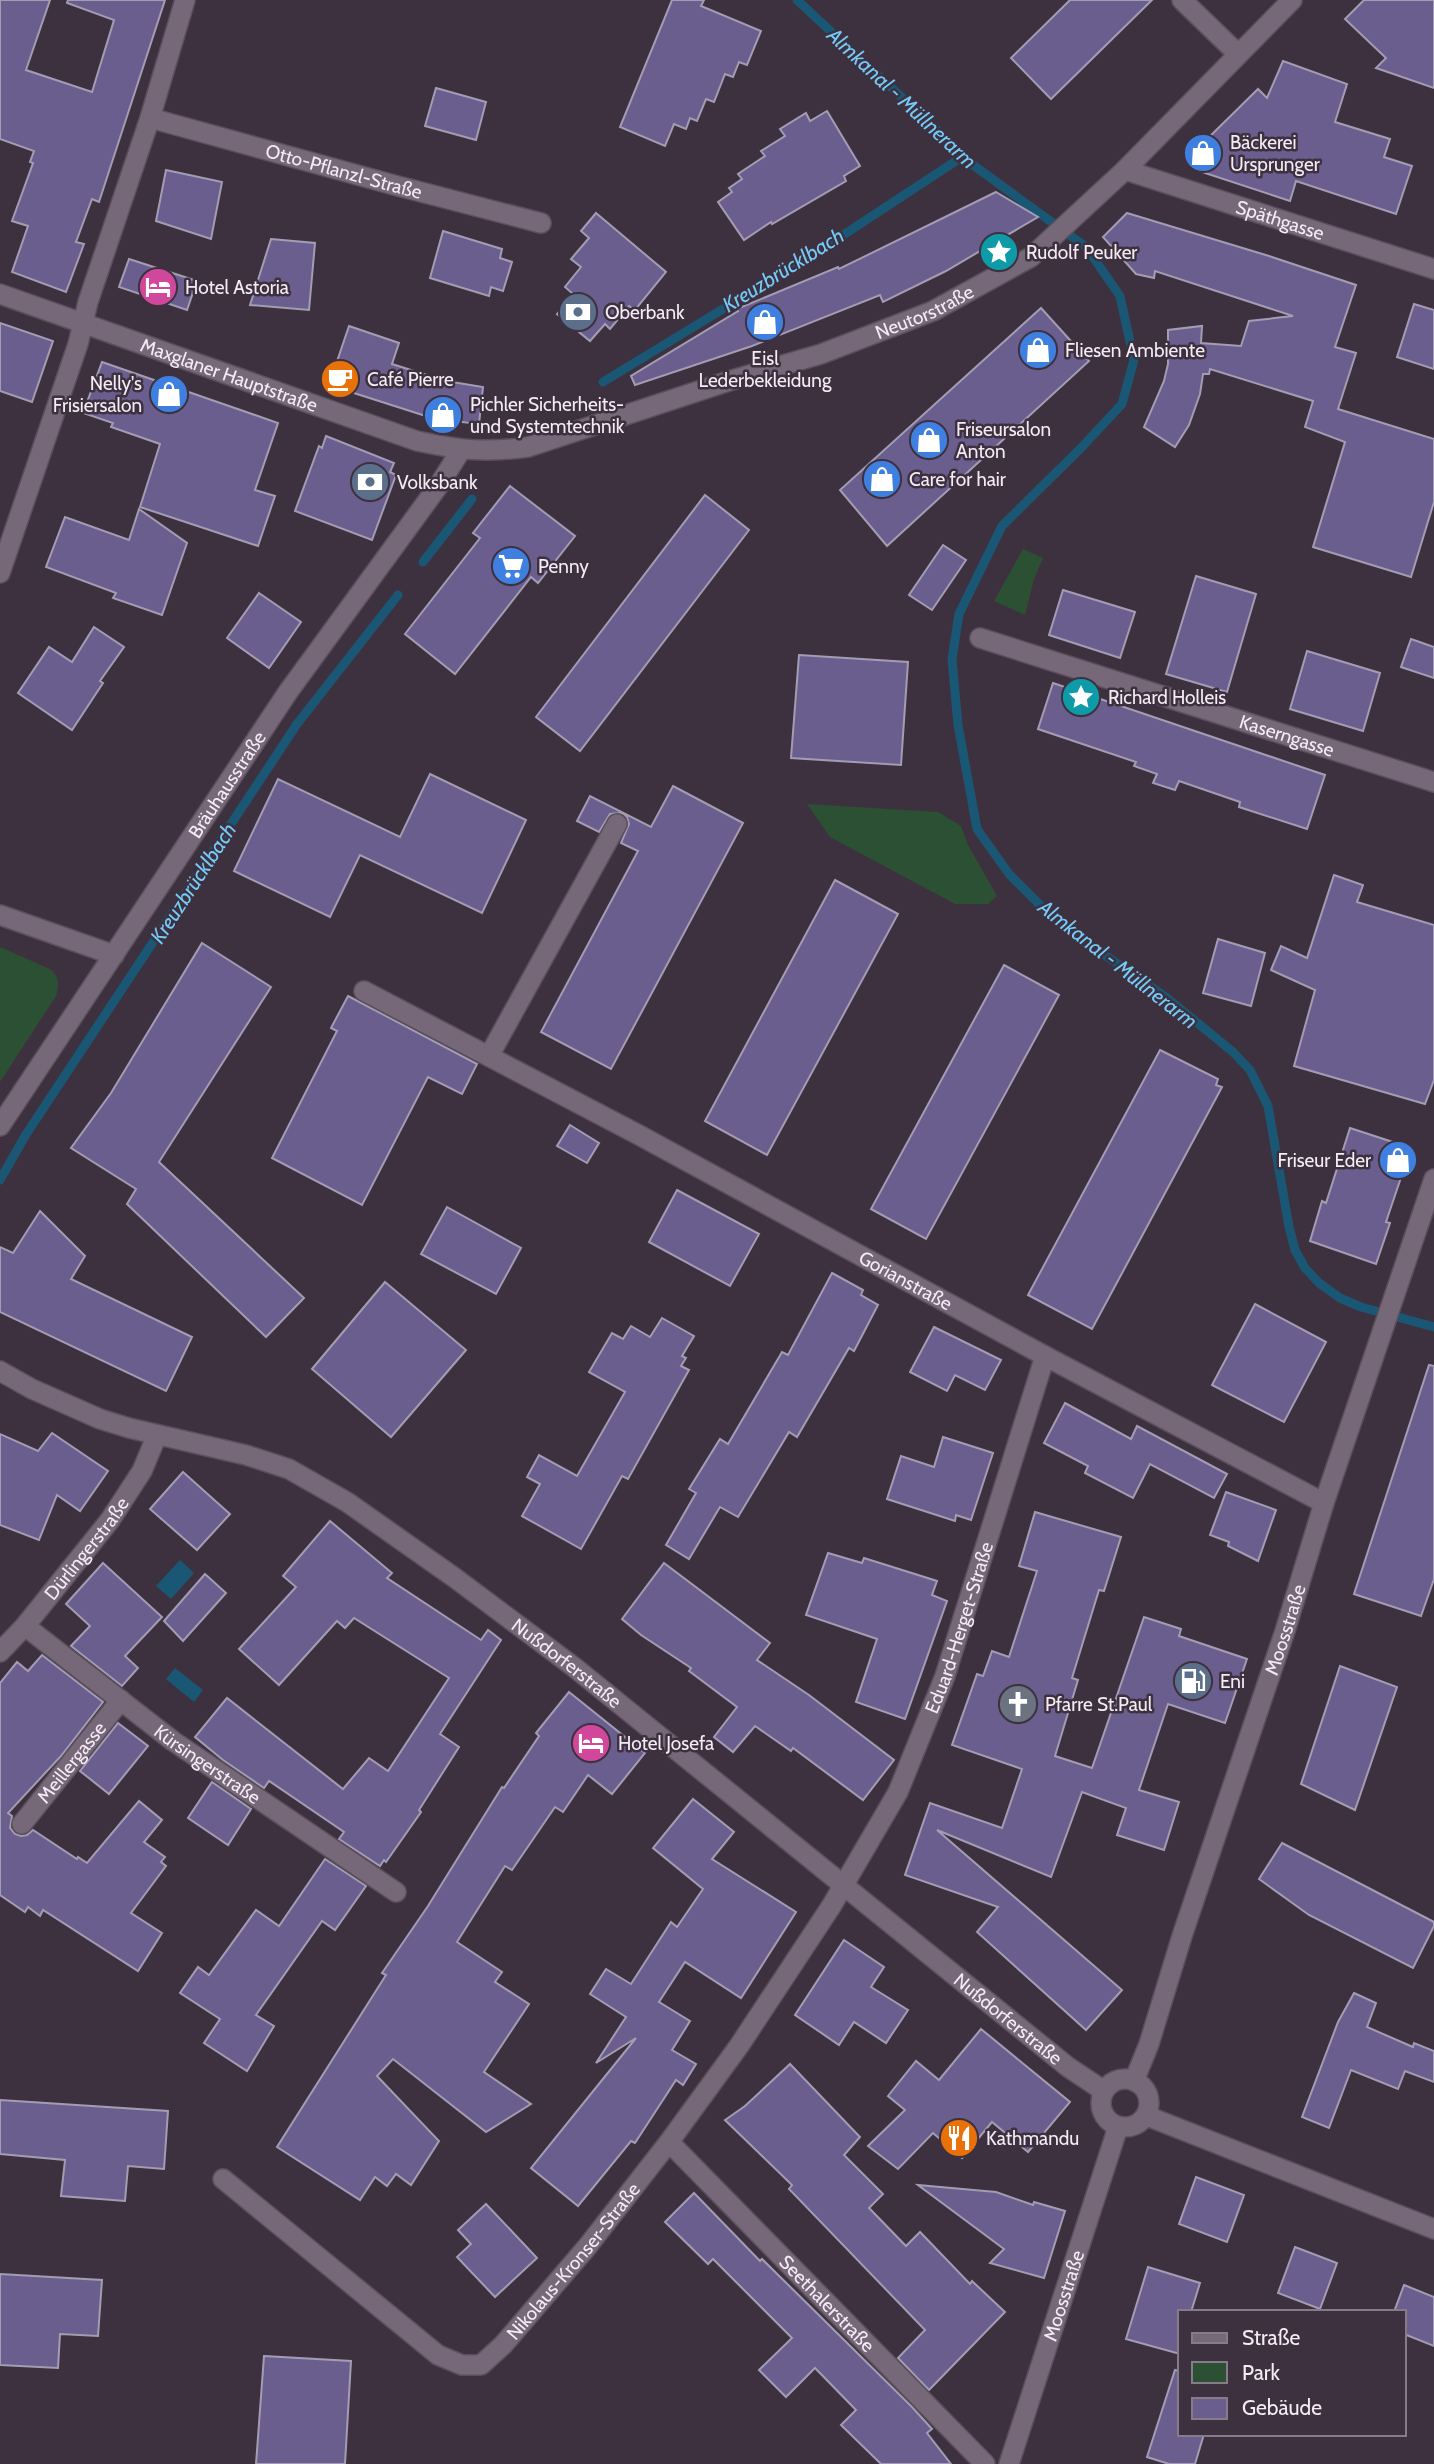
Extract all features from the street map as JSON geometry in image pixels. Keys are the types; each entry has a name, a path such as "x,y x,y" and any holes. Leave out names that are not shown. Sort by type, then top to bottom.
{"street":[{"path":"0,573 74,358 88,302 150,118 185,0"},
{"path":"1182,0 1237,54"},
{"name":"Neutorstraße","path":"461,450 497,451 528,447 732,380 811,358 933,311 1031,257 1051,241 1125,170 1292,0"},
{"name":"Otto-Pflanzl-Straße","path":"150,118 541,223"},
{"name":"Späthgasse","path":"1125,170 1434,269"},
{"name":"Maxglaner Hauptstraße","path":"0,294 409,438 461,450"},
{"name":"Bräuhausstraße","path":"0,1126 288,692 439,485 461,450"},
{"name":"Kaserngasse","path":"980,638 1434,782"},
{"path":"489,1056 618,824"},
{"path":"0,915 114,955"},
{"name":"Gorianstraße","path":"363,991 639,1135 1045,1356 1324,1503"},
{"name":"Moosstraße","path":"1134,2081 1149,2044 1182,1936 1286,1631 1324,1503 1434,1179"},
{"name":"Eduard-Herget-Straße","path":"844,1886 898,1792 945,1676 1045,1356"},
{"name":"Nußdorferstraße","path":"0,1371 32,1389 80,1410 157,1435 246,1455 289,1469 347,1502 574,1667 1068,2067 1104,2091"},
{"name":"Dürlingerstraße","path":"0,1653 110,1520 142,1471 157,1435"},
{"name":"Kürsingerstraße","path":"25,1626 173,1741 396,1892"},
{"name":"Meillergasse","path":"22,1824 121,1700"},
{"name":"Nikolaus-Kronser-Straße","path":"223,2179 438,2354 462,2365 481,2365 503,2344 587,2247 669,2142 745,2038 844,1886"},
{"path":"1122,2079 1134,2081 1144,2088 1149,2100 1147,2116 1130,2127 1118,2127 1106,2119 1101,2105 1104,2091 1111,2083 1122,2079"},
{"path":"1147,2116 1434,2229"},
{"name":"Moosstraße","path":"1009,2464 1118,2127"},
{"name":"Seethalerstraße","path":"669,2142 985,2464"}],"green space":[{"path":"1023,549 1043,558 1034,579 1025,615 994,601"},
{"path":"807,804 938,812 961,826 968,845 997,896 988,904 955,904 830,837"},
{"path":"0,947 50,969 56,975 58,985 56,996 0,1082"}],"water":[{"path":"180,1560 194,1573 171,1599 156,1586"},
{"path":"175,1668 203,1690 194,1702 166,1679"}],"building":[{"path":"0,0 50,0 26,70 92,92 114,20 67,3 68,0 165,0 99,202 92,199 76,242 84,244 66,292 12,272 28,226 12,221 33,163 30,162 34,151 0,139"},
{"path":"672,0 704,0 701,6 761,31 747,65 739,62 733,77 725,74 714,102 706,99 697,121 690,118 686,129 674,124 665,146 620,127"},
{"path":"1070,0 1152,0 1051,99 1011,58"},
{"path":"1364,0 1434,0 1434,88 1376,68 1386,58 1345,19"},
{"path":"1283,61 1347,84 1335,122 1390,139 1384,157 1412,166 1396,214 1296,181 1290,201 1196,170 1196,150 1258,89 1267,98"},
{"path":"436,88 486,102 476,140 425,126"},
{"path":"827,111 860,166 844,176 846,181 744,240 718,202 732,192 729,188 742,179 738,174 765,156 761,151 785,136 780,129 806,113 810,121"},
{"path":"166,170 222,182 211,239 156,221"},
{"path":"996,192 1038,217 946,271 883,302 880,295 752,346 635,385 631,376 738,311 737,309 838,267 839,269"},
{"path":"596,213 666,272 635,310 629,306 610,329 605,324 590,341 557,314 573,294 565,287 581,267 571,259 589,238 581,231"},
{"path":"1127,213 1356,285 1335,347 1356,353 1338,409 1434,439 1434,502 1411,577 1313,547 1345,442 1305,427 1313,401 1210,369 1209,374 1203,374 1200,394 1189,425 1175,447 1144,427 1164,381 1168,364 1168,330 1202,326 1201,343 1241,346 1249,321 1293,316 1155,271 1154,278 1136,274 1103,237"},
{"path":"443,231 502,249 500,258 512,262 503,291 491,287 489,296 430,278"},
{"path":"271,239 315,243 309,310 250,305"},
{"path":"129,259 197,281 187,310 119,287"},
{"path":"1414,304 1434,310 1434,369 1397,357"},
{"path":"1041,308 1089,361 887,546 840,490"},
{"path":"0,323 53,341 32,402 0,391"},
{"path":"349,326 399,343 392,364 446,381 483,387 479,424 435,419 329,385"},
{"path":"102,362 278,423 255,490 275,496 258,546 140,507 160,444 111,427 113,423 83,413"},
{"path":"326,436 394,463 390,472 396,475 372,540 295,511 319,446 322,448"},
{"path":"510,486 575,536 538,583 531,577 455,674 405,634 480,538 473,533"},
{"path":"705,495 749,530 580,751 536,717"},
{"path":"139,509 187,543 162,615 113,598 116,593 46,567 65,517 129,540"},
{"path":"943,545 966,560 932,610 909,595"},
{"path":"1196,576 1256,594 1227,692 1166,674"},
{"path":"1063,590 1135,612 1120,658 1049,635"},
{"path":"259,593 301,622 269,668 227,638"},
{"path":"94,627 124,647 100,681 103,683 72,730 18,693 49,647 72,662"},
{"path":"1411,639 1434,647 1434,678 1401,667"},
{"path":"1307,651 1380,673 1363,731 1290,709"},
{"path":"799,655 908,662 901,765 791,758"},
{"path":"1053,683 1325,775 1307,829 1239,807 1240,802 1179,781 1175,790 1153,783 1157,774 1134,766 1136,762 1038,729"},
{"path":"430,774 526,820 482,913 360,855 330,917 234,871 278,779 400,837"},
{"path":"673,786 743,823 611,1069 541,1032 638,851 621,843 629,824 622,813 610,814 599,832 577,821 590,796 651,827"},
{"path":"1334,875 1363,885 1357,902 1434,925 1434,1080 1425,1104 1294,1066 1315,990 1271,970 1281,946 1307,958"},
{"path":"835,880 898,914 767,1155 705,1121"},
{"path":"1218,939 1265,953 1251,1006 1203,993"},
{"path":"202,943 271,987 159,1162 304,1298 266,1337 127,1204 136,1189 71,1148 111,1093"},
{"path":"1004,965 1059,995 926,1239 871,1209"},
{"path":"348,996 477,1064 462,1094 428,1077 362,1205 272,1158 337,1031 331,1028"},
{"path":"1160,1050 1218,1079 1216,1085 1222,1087 1092,1329 1028,1295"},
{"path":"570,1125 599,1143 587,1163 557,1146"},
{"path":"1350,1128 1411,1148 1386,1222 1390,1223 1376,1264 1310,1241 1322,1201 1326,1203"},
{"path":"677,1190 759,1234 730,1286 649,1242"},
{"path":"447,1207 521,1248 496,1294 421,1254"},
{"path":"40,1211 85,1256 71,1279 192,1337 166,1391 0,1312 0,1247 13,1253"},
{"path":"832,1273 863,1290 861,1295 878,1305 854,1351 849,1348 797,1437 789,1432 738,1517 720,1507 689,1559 666,1545 696,1493 689,1489 720,1439 728,1444 782,1352 788,1355"},
{"path":"385,1282 466,1350 391,1437 312,1369"},
{"path":"1255,1304 1326,1342 1284,1422 1212,1385"},
{"path":"662,1318 694,1336 682,1356 686,1358 681,1366 689,1370 628,1479 622,1476 581,1549 522,1516 540,1484 527,1477 539,1455 577,1476 625,1392 589,1372 612,1333 623,1339 631,1326 650,1337"},
{"path":"934,1327 1001,1360 985,1390 955,1375 947,1391 910,1372"},
{"path":"1429,1365 1434,1366 1434,1579 1421,1616 1354,1594"},
{"path":"1065,1403 1131,1439 1137,1426 1227,1474 1214,1498 1150,1464 1133,1498 1085,1473 1088,1466 1044,1443"},
{"path":"52,1433 108,1471 80,1511 57,1495 39,1540 0,1525 0,1434 38,1451"},
{"path":"943,1437 993,1453 971,1520 956,1515 955,1521 887,1499 901,1456 934,1467"},
{"path":"183,1472 230,1514 197,1550 150,1509"},
{"path":"1226,1492 1276,1510 1258,1561 1228,1546 1229,1542 1210,1535"},
{"path":"1035,1512 1121,1537 1104,1591 1099,1590 1072,1678 1078,1680 1055,1756 1092,1768 1144,1617 1181,1629 1179,1636 1247,1659 1225,1723 1168,1704 1139,1790 1179,1802 1164,1850 1117,1835 1126,1808 1082,1792 1051,1877 937,1830 1122,1990 1086,2030 977,1932 998,1907 905,1875 930,1803 1002,1828 1022,1769 952,1745 977,1674 983,1676 992,1651 1009,1657 1037,1571 1019,1566"},
{"path":"330,1521 392,1573 387,1578 481,1640 488,1630 501,1640 440,1734 459,1747 419,1810 421,1812 386,1862 384,1860 380,1866 339,1839 344,1832 269,1781 264,1788 195,1737 227,1698 343,1789 369,1758 388,1771 449,1678 354,1618 345,1628 337,1621 279,1685 239,1649 296,1587 283,1576"},
{"path":"828,1553 862,1563 864,1558 937,1581 932,1595 947,1601 905,1719 856,1702 877,1639 806,1615"},
{"path":"103,1563 162,1617 125,1656 138,1668 122,1686 71,1646 90,1626 66,1604"},
{"path":"664,1563 770,1643 757,1660 809,1695 894,1760 863,1800 793,1748 791,1751 755,1726 733,1752 714,1737 737,1707 689,1671 691,1668 622,1619"},
{"path":"205,1574 226,1593 183,1641 164,1621"},
{"path":"42,1655 103,1702 61,1756 8,1813 12,1816 10,1828 21,1836 33,1830 87,1863 139,1801 162,1820 144,1842 165,1857 161,1862 166,1866 131,1913 162,1933 138,1971 43,1910 40,1916 28,1907 25,1912 0,1895 0,1683 17,1662 28,1671"},
{"path":"1340,1666 1397,1687 1355,1810 1301,1784"},
{"path":"569,1692 645,1753 612,1794 588,1775 563,1812 555,1807 512,1870 505,1866 457,1942 502,1972 495,1982 529,2004 484,2072 531,2104 486,2132 393,2059 377,2076 439,2141 411,2185 396,2174 387,2186 375,2177 360,2200 277,2147 386,1975 382,1973 428,1906 502,1787 504,1788 539,1736 536,1733"},
{"path":"118,1723 148,1746 109,1794 80,1771"},
{"path":"212,1782 251,1809 228,1845 188,1818"},
{"path":"693,1799 734,1832 712,1859 796,1912 741,1998 685,1962 659,2002 690,2021 672,2050 696,2064 683,2085 676,2080 635,2143 631,2141 578,2206 531,2168 636,2038 596,2063 626,2017 590,1994 606,1969 631,1984 671,1922 677,1927 703,1889 653,1848"},
{"path":"1282,1843 1434,1922 1413,1968 1309,1915 1259,1879"},
{"path":"325,1859 366,1886 335,1930 322,1921 256,2015 274,2026 247,2071 204,2043 220,2019 180,1993 198,1967 209,1975 256,1910 279,1926"},
{"path":"844,1940 884,1967 871,1987 908,2010 886,2043 854,2022 839,2045 795,2015"},
{"path":"1354,1993 1376,2003 1367,2027 1413,2047 1414,2043 1434,2051 1434,2082 1405,2071 1398,2089 1351,2070 1329,2128 1302,2117 1338,2022"},
{"path":"981,2029 1070,2102 1028,2152 992,2122 962,2158 933,2133 898,2169 868,2146 905,2110 888,2096 916,2061 939,2080"},
{"path":"790,2064 860,2137 844,2155 883,2194 869,2208 906,2246 920,2232 970,2284 972,2281 1005,2312 929,2390 898,2358 925,2330 789,2189 792,2185 725,2120 745,2106"},
{"path":"0,2100 168,2111 164,2169 128,2166 125,2201 61,2196 65,2160 0,2154"},
{"path":"1196,2177 1244,2195 1227,2242 1179,2224"},
{"path":"918,2185 996,2192 1033,2205 1034,2202 1065,2211 1044,2278 990,2263 1004,2249"},
{"path":"694,2193 760,2261 762,2259 912,2407 932,2429 927,2433 951,2464 881,2464 841,2425 856,2410 815,2368 786,2397 759,2370 792,2338 713,2259 708,2264 665,2222"},
{"path":"486,2204 537,2258 495,2297 457,2257 471,2244 458,2230"},
{"path":"1295,2247 1337,2263 1320,2309 1278,2293"},
{"path":"1148,2267 1200,2283 1192,2310 1178,2310 1178,2353 1126,2339"},
{"path":"0,2274 102,2280 98,2336 60,2334 58,2368 0,2365"},
{"path":"1404,2285 1434,2297 1434,2346 1406,2335 1406,2310 1395,2310"},
{"path":"264,2356 351,2361 345,2464 256,2464"},
{"path":"1175,2370 1178,2371 1178,2436 1203,2436 1195,2464 1169,2464 1147,2457"}],"waterway":[{"name":"Almkanal - Müllnerarm","path":"797,0 952,144 962,157 1086,247 1120,296 1134,360 1122,404 1002,526 959,614 952,659 958,725 977,829 1009,874 1057,922 1167,998 1233,1052 1250,1070 1268,1106 1289,1227 1295,1250 1305,1268 1319,1283 1340,1298 1361,1307 1434,1327"},
{"name":"Kreuzbrücklbach","path":"603,382 825,247 962,157"},
{"name":"Kreuzbrücklbach","path":"423,562 472,499"},
{"name":"Kreuzbrücklbach","path":"0,1180 25,1136 297,724 398,595"}],"place":[{"name":"Bäckerei Ursprunger","path":"1203,153"},
{"name":"Rudolf Peuker","path":"999,252"},
{"name":"Hotel Astoria","path":"158,287"},
{"name":"Oberbank","path":"578,312"},
{"name":"Eisl Lederbekleidung","path":"765,322"},
{"name":"Fliesen Ambiente","path":"1038,350"},
{"name":"Café Pierre","path":"340,379"},
{"name":"Nelly's Frisiersalon","path":"169,394"},
{"name":"Pichler Sicherheits- und Systemtechnik","path":"443,415"},
{"name":"Friseursalon Anton","path":"929,440"},
{"name":"Care for hair","path":"882,479"},
{"name":"Volksbank","path":"370,482"},
{"name":"Penny","path":"511,566"},
{"name":"Richard Holleis","path":"1081,697"},
{"name":"Friseur Eder","path":"1398,1160"},
{"name":"Eni","path":"1193,1681"},
{"name":"Pfarre St.Paul","path":"1018,1704"},
{"name":"Hotel Josefa","path":"591,1743"},
{"name":"Kathmandu","path":"959,2138"}]}
